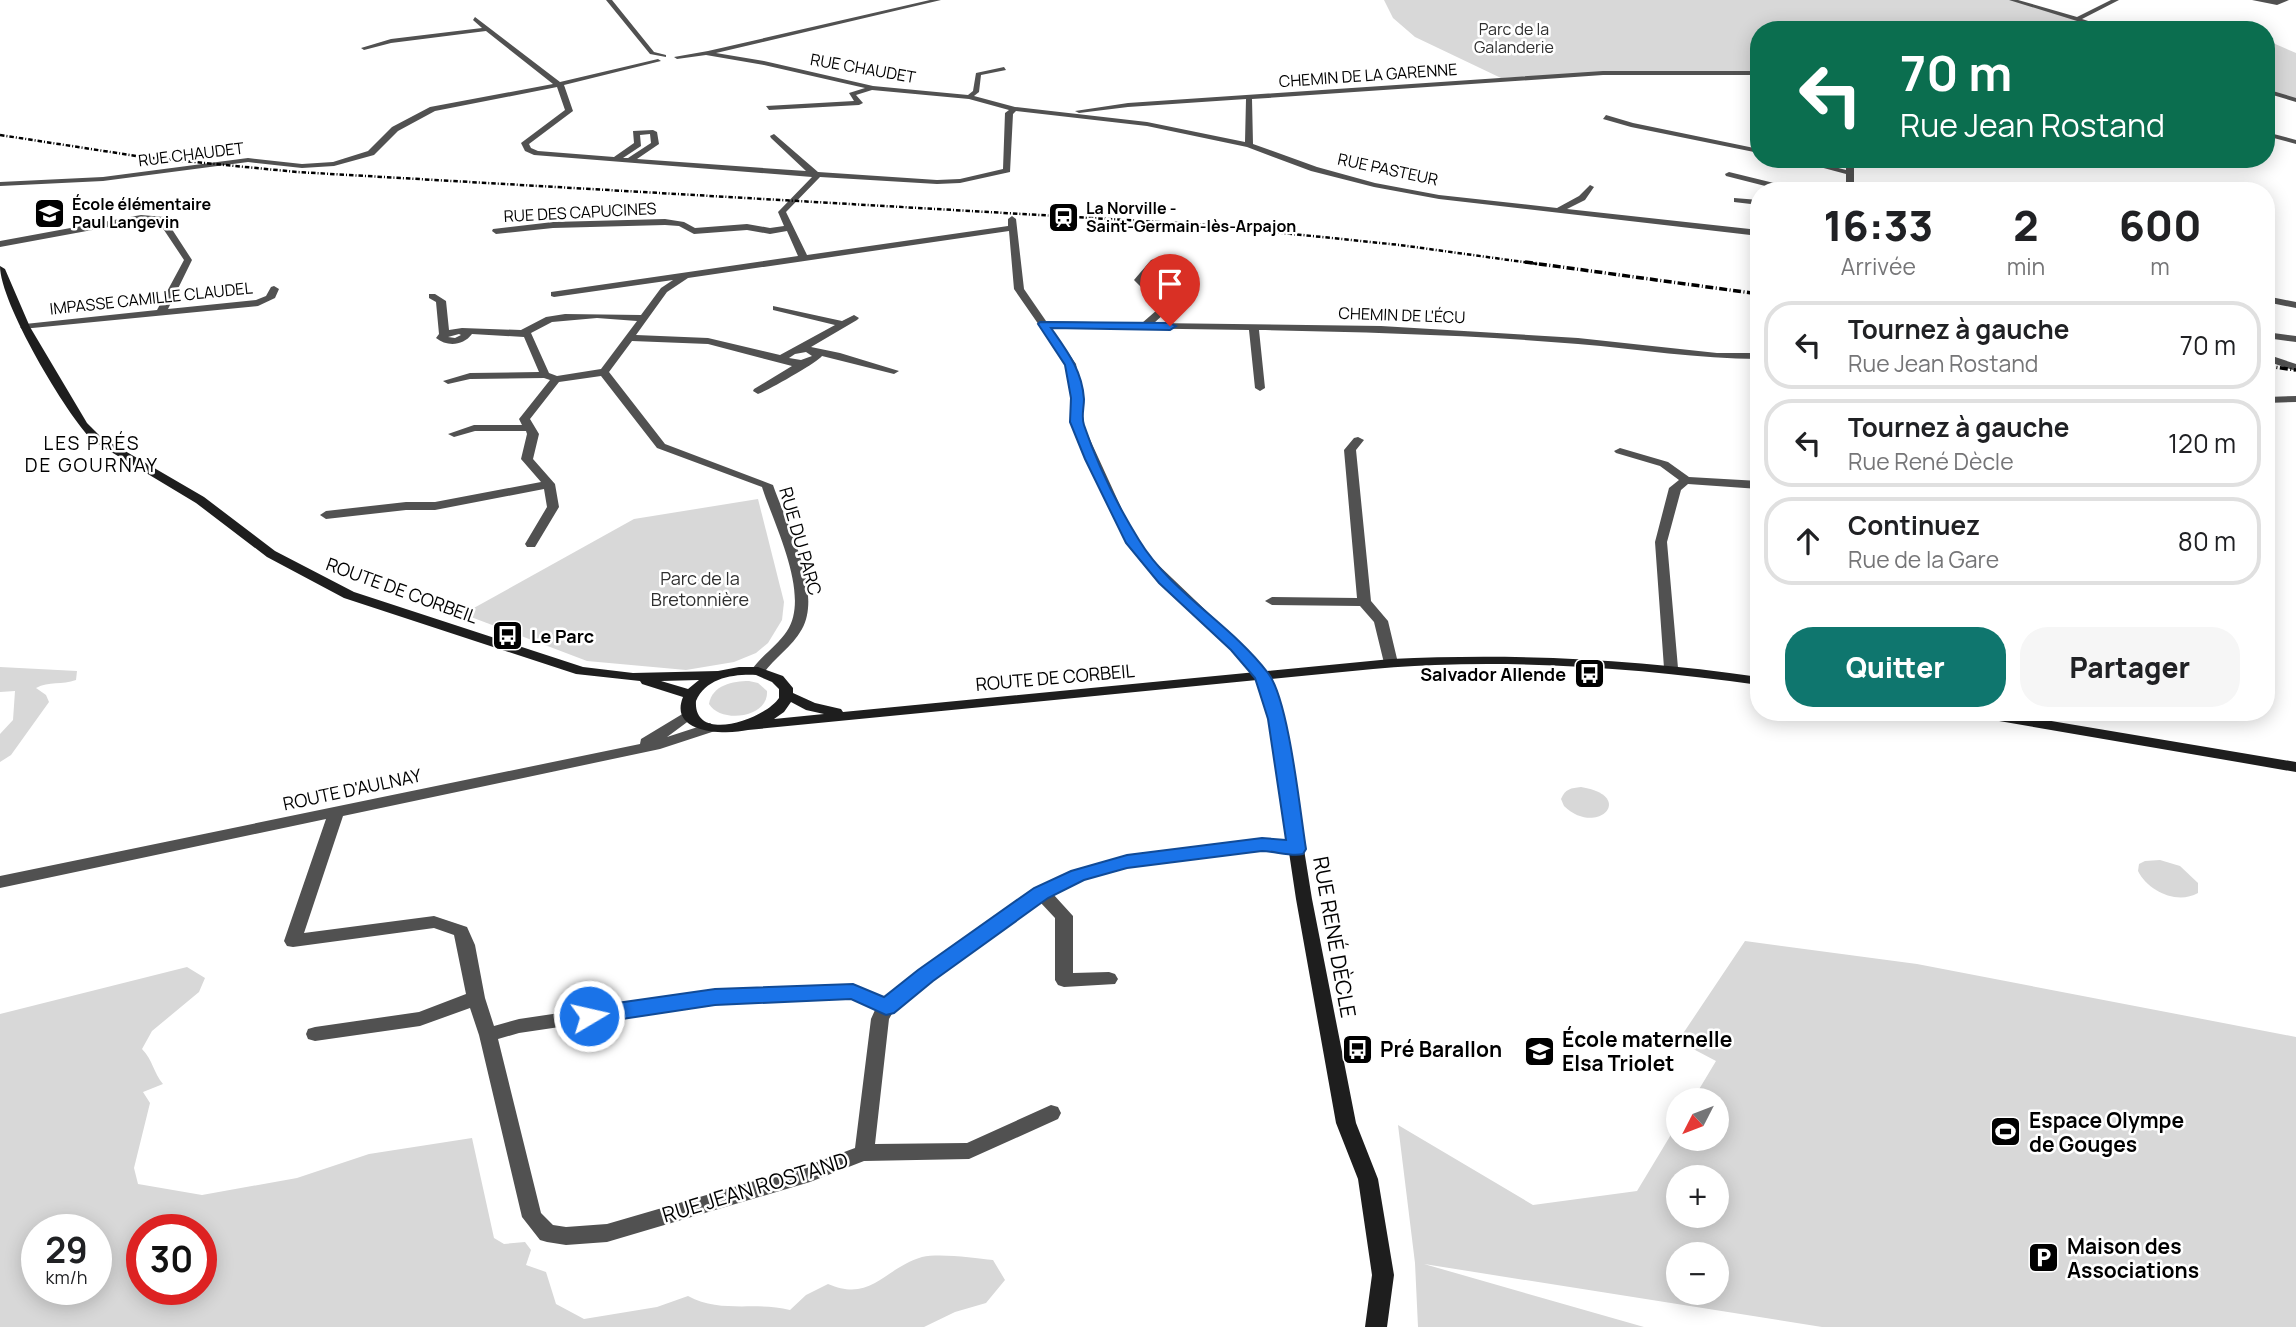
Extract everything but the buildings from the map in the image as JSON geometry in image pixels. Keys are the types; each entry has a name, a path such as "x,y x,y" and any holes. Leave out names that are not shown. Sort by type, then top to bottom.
{"main road":[{"name":"ROUTE DE CORBEIL","path":"0,269 25,327 83,425 97,439 200,500 271,554 308,576 363,599 581,671 633,677 718,675"},
{"name":"ROUTE DE CORBEIL","path":"851,715 1391,663 1529,659 1671,668 1750,680"},
{"path":"750,726 776,713 784,705 786,687 780,679 758,671 718,675 699,685 690,694 687,706 689,713 710,728 736,729 851,715"},
{"name":"ROUTE DE CORBEIL","path":"633,677 690,694"},
{"name":"RUE RENÉ DÈCLE","path":"1263,677 1276,719 1346,1123 1368,1179 1382,1275 1376,1327"},
{"path":"787,695 811,708 851,715"},
{"path":"2023,721 2296,767"}],"street":[{"path":"608,0 658,57"},
{"path":"706,53 939,0"},
{"path":"2012,0 2088,21"},
{"path":"2079,18 2116,0"},
{"path":"2255,0 2286,3"},
{"path":"475,19 560,85 569,111 527,140 528,149 537,153 945,182 1007,170 1009,113 1016,109"},
{"path":"364,48 391,41 487,29"},
{"name":"RUE CHAUDET","path":"0,184 91,180 248,160 302,166 334,164 371,153 396,129 426,112 449,105 560,85 658,57 676,59 706,53 764,63 873,88 969,97 1016,109"},
{"path":"969,97 976,92 978,74 1004,69"},
{"name":"CHEMIN DE LA GARENNE","path":"1064,115 1128,105 1603,73 1750,73"},
{"path":"769,108 859,103 851,94 873,88"},
{"path":"2275,93 2296,100"},
{"path":"1249,97 1249,145"},
{"name":"RUE PASTEUR","path":"1016,109 1147,124 1249,145 1314,169 1374,185 1439,197 1750,232"},
{"path":"1606,117 1631,125 1750,149"},
{"path":"617,159 638,144 636,132 653,131 655,144 631,160"},
{"path":"774,136 807,169 818,175"},
{"path":"2275,136 2296,142"},
{"path":"1830,168 1850,173"},
{"path":"1850,168 1850,182"},
{"path":"1729,174 1760,182"},
{"path":"803,257 782,212 818,175"},
{"path":"1557,211 1582,198 1590,187"},
{"path":"1737,200 1750,202"},
{"path":"0,244 141,218 161,219 188,260 161,313"},
{"name":"RUE DES CAPUCINES","path":"487,240 496,228 553,225 665,222 681,224 694,230 747,227 770,231 789,228"},
{"path":"554,294 1012,224 1019,289 1071,365 1077,398 1077,422 1091,459 1133,543 1164,580 1236,647 1263,677"},
{"path":"1144,326 1170,304 1168,299 1144,286 1139,280 1154,262"},
{"path":"448,381 470,376 551,377 604,372 664,290 684,276"},
{"name":"IMPASSE CAMILLE CLAUDEL","path":"25,327 258,303 270,298 274,289"},
{"path":"432,296 441,301 444,334 463,331 528,335 551,377"},
{"path":"2275,301 2296,305"},
{"path":"776,308 842,324"},
{"path":"523,333 534,324 558,317 643,318"},
{"path":"784,359 787,353 853,318"},
{"name":"CHEMIN DE L'ÉCU","path":"1044,324 1457,333 1578,341 1717,356 1750,356"},
{"path":"1254,327 1260,388"},
{"path":"2275,336 2296,339"},
{"path":"629,338 708,341 791,363 804,363"},
{"path":"799,349 836,355 894,371"},
{"path":"758,391 804,363 814,360 818,354"},
{"path":"2275,360 2296,368"},
{"name":"RUE DU PARC","path":"604,372 660,446 767,485 795,570 803,605 796,629 783,646 766,658 758,671"},
{"path":"531,544 553,507 549,484 527,458 533,434 524,419 551,377"},
{"path":"2275,400 2296,399"},
{"path":"454,434 474,428 530,428"},
{"path":"1358,440 1350,450 1364,601 1381,621 1391,663"},
{"path":"1620,451 1653,459 1679,472 1686,480"},
{"path":"1671,668 1661,542 1675,488 1686,480 1750,484"},
{"path":"326,516 407,506 435,506 549,484"},
{"path":"1272,601 1364,601"},
{"path":"629,751 668,730 689,713"},
{"name":"ROUTE D'AULNAY","path":"0,882 629,751 710,728"},
{"name":"RUE JEAN ROSTAND","path":"336,812 293,942 434,922 461,930 532,1217 547,1233 566,1236 607,1233 810,1173 864,1153 969,1151 1051,1113"},
{"path":"488,1035 519,1026 715,997 853,991 886,1007 1041,893 1077,875 1127,862 1262,845 1297,849"},
{"path":"1041,893 1063,916 1064,980 1109,979"},
{"path":"315,1034 420,1019 476,998"},
{"name":"RUE JEAN ROSTAND","path":"864,1153 877,1032 886,1007"}],"green space":[{"name":"Parc de la Galanderie","path":"1384,0 2012,0 2083,21 1750,21 1750,73 1644,72 1501,78 1415,37 1393,18"},
{"path":"2275,44 2296,53 2296,99 2275,93"},
{"name":"Parc de la Bretonnière","path":"758,499 784,602 782,620 768,643 756,653 734,662 686,670 587,661 463,614 634,519"},
{"path":"0,667 77,671 76,680 36,688 46,695 49,702 11,755 0,762 0,734 13,720 15,691 0,692"},
{"path":"749,681 758,683 767,691 766,700 753,712 733,716 715,710 709,704 714,692 724,685"},
{"path":"1581,787 1607,798 1609,805 1606,812 1588,818 1577,815 1564,806 1561,799 1564,793"},
{"path":"2160,860 2180,866 2198,883 2198,893 2172,897 2149,885 2138,871 2139,864"},
{"name":"Espace Olympe de Gouges","path":"1745,941 1917,964 2296,1037 2296,1327 1822,1327 1683,1305 1729,1305 1729,1242 1666,1242 1666,1302 1424,1264 1644,1327 1418,1327 1415,1263 1398,1125 1533,1205 1637,1191 1666,1143 1666,1152 1729,1152 1729,1088 1700,1088 1716,1061 1678,1041"},
{"path":"187,967 205,978 199,992 152,1031 142,1049 163,1084 143,1092 150,1103 134,1168 138,1184 202,1195 297,1178 369,1154 472,1138 494,1238 504,1244 525,1242 531,1250 526,1265 546,1272 556,1304 584,1319 657,1307 688,1296 713,1305 790,1310 806,1295 828,1284 843,1289 867,1287 909,1262 929,1256 993,1260 1005,1280 986,1303 955,1312 924,1327 0,1327 0,1014"}],"railway":[{"path":"0,135 143,157 297,172 1195,224 1400,245 1538,264"},
{"path":"1525,262 1750,293"},
{"path":"2275,367 2296,370"}],"place":[{"name":"École élémentaire Paul Langevin","path":"49,213"},
{"name":"La Norville - Saint-Germain-lès-Arpajon","path":"1063,217"},
{"name":"Le Parc","path":"508,636"},
{"name":"Salvador Allende","path":"1589,674"},
{"name":"Pré Barallon","path":"1357,1049"},
{"name":"École maternelle Elsa Triolet","path":"1539,1051"},
{"name":"Espace Olympe de Gouges","path":"2006,1132"},
{"name":"Maison des Associations","path":"2044,1258"}],"district":[{"name":"LES PRÉS DE GOURNAY","path":"92,454"}],"route":[{"path":"589,1016 715,997 853,991 886,1007 1041,893 1077,875 1127,862 1262,845 1297,849 1276,719 1263,677 1236,647 1164,580 1133,543 1091,459 1077,422 1075,375 1071,365 1044,324 1170,326"}]}
